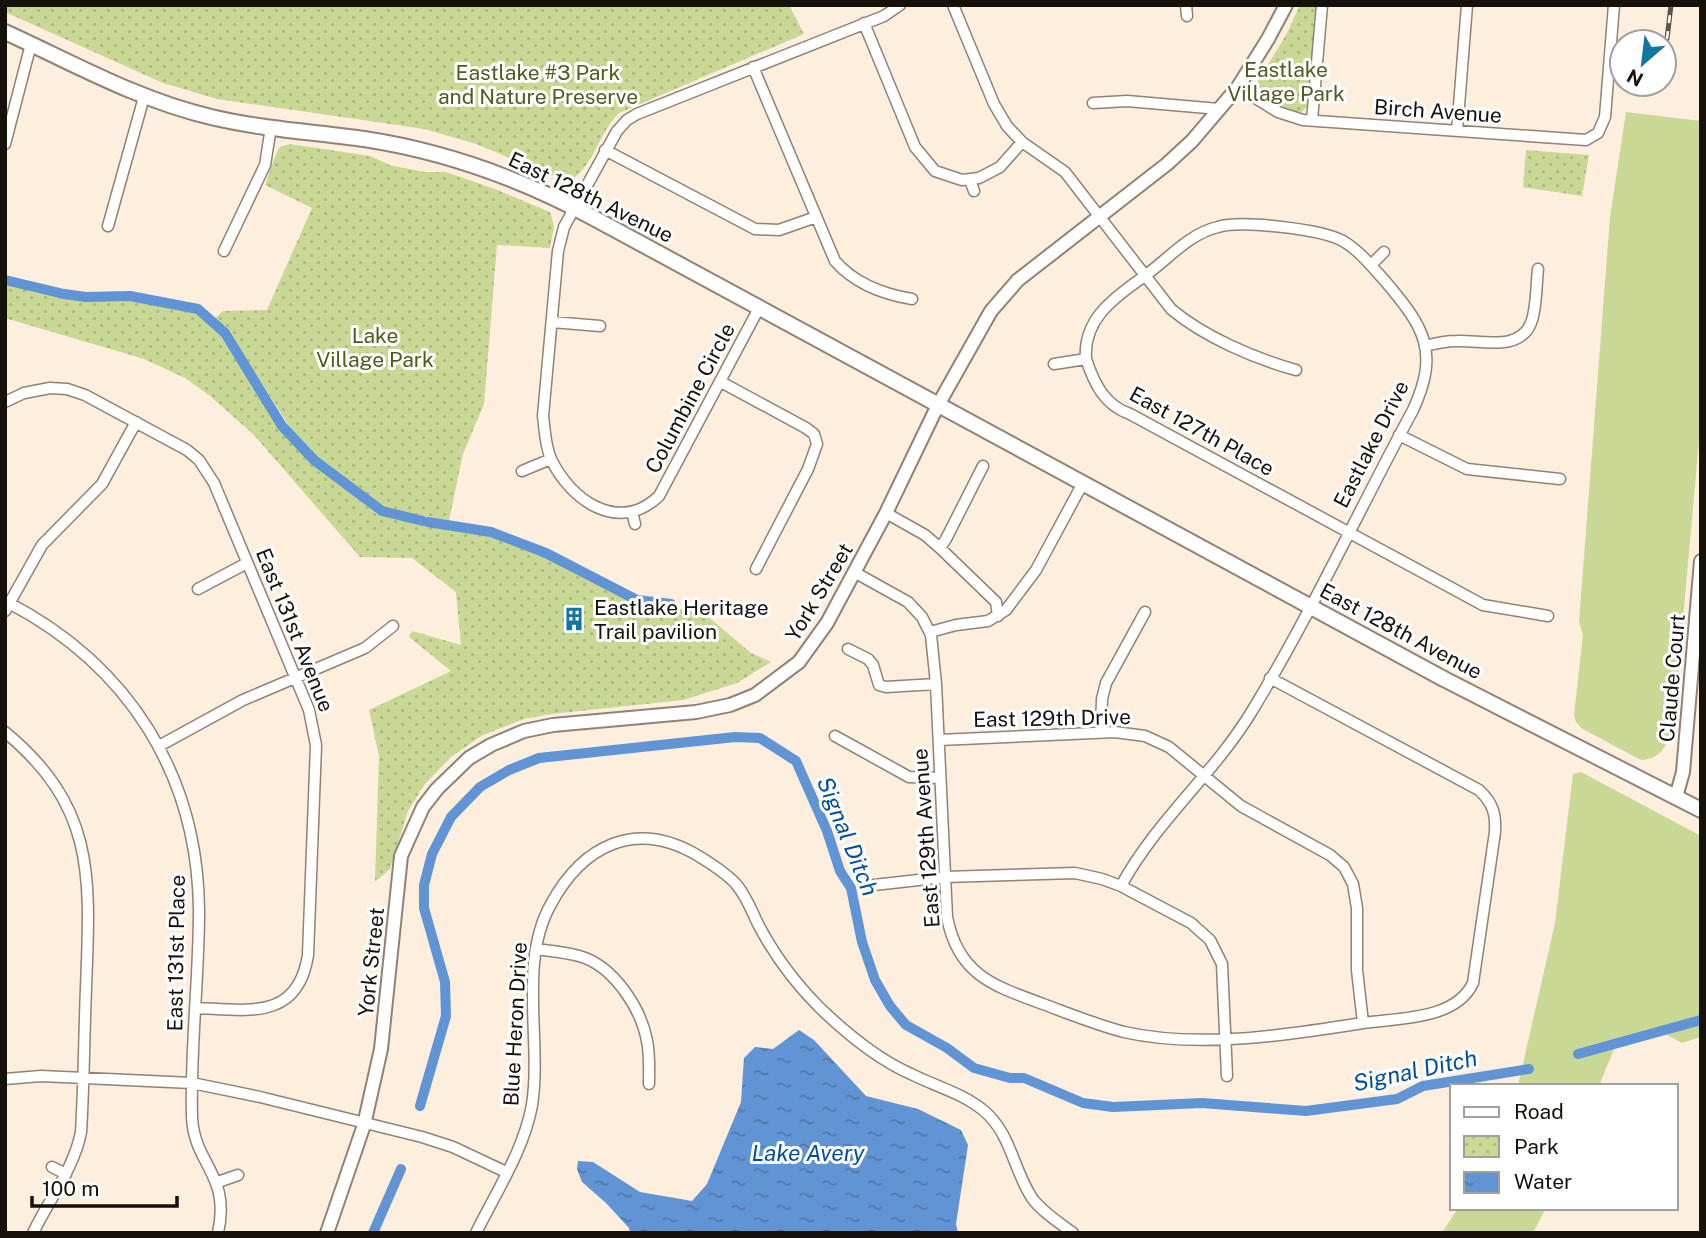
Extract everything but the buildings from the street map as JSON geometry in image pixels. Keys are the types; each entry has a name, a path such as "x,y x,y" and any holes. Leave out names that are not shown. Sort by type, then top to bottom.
{"main road":[{"name":"East 128th Avenue","path":"5,32 144,97 211,117 412,148 492,172 574,208 1444,679 1701,810"}],"street":[{"path":"635,524 632,512 611,512 584,499 568,484 551,458 545,442 543,416 551,322 558,251 564,227 605,150 627,120 884,16 900,5"},
{"path":"953,5 994,104 1007,126 1023,142 1065,172 1101,215 1171,309 1182,319 1253,356 1296,370"},
{"name":"York Street","path":"327,1233 364,1125 381,1049 401,856 423,807 437,789 469,758 524,731 553,725 706,710 730,705 755,695 783,676 811,648 827,623 982,324 1018,280 1167,164 1192,141 1238,88 1286,5"},
{"path":"1312,120 1322,5"},
{"path":"1457,131 1467,5"},
{"name":"Birch Avenue","path":"1238,88 1278,112 1312,120 1579,141 1598,134 1605,117 1614,5"},
{"path":"864,23 920,155 928,166 942,175 970,180 1000,167 1023,142"},
{"path":"5,144 31,44"},
{"path":"754,67 835,261 851,276 887,295 912,299"},
{"path":"108,226 144,97"},
{"path":"1093,103 1127,102 1219,109"},
{"path":"224,251 265,165 271,127"},
{"path":"605,150 755,229 779,230 817,217"},
{"path":"970,180 974,191"},
{"name":"Eastlake Drive","path":"1086,359 1085,345 1090,329 1102,309 1199,234 1226,225 1324,233 1342,241 1371,265 1409,310 1417,321 1425,346 1424,382 1399,435 1251,713 1148,842 1121,886"},
{"path":"1371,265 1384,252"},
{"path":"1425,346 1454,341 1505,342 1522,336 1534,313 1538,269"},
{"name":"Columbine Circle","path":"632,512 645,507 659,496 759,308"},
{"path":"551,322 600,326"},
{"path":"1054,364 1086,359"},
{"name":"East 127th Place","path":"1086,359 1094,384 1119,410 1483,605 1548,616"},
{"path":"721,382 821,436 816,453 756,569"},
{"name":"East 131st Avenue","path":"5,402 28,392 50,388 76,391 187,450 207,471 309,710 316,745 306,970 292,993 276,1005 265,1009 248,1011 197,1008"},
{"path":"7,607 42,545 102,484 136,422"},
{"path":"1399,435 1467,469 1560,480"},
{"path":"522,471 551,458"},
{"path":"940,548 983,466"},
{"path":"930,632 988,621 998,616 1018,597 1037,570 1083,483"},
{"path":"886,513 925,535 940,548 996,602 998,616"},
{"name":"Claude Court","path":"1676,797 1683,772 1701,561"},
{"path":"198,589 247,563"},
{"name":"East 129th Avenue","path":"855,572 908,602 922,617 930,632 936,684 947,918 955,946 974,971 988,982 1125,1032 1163,1038 1267,1037 1436,1012 1456,1004 1470,990 1475,976 1495,832 1492,806 1479,790 1270,678"},
{"name":"East 131st Place","path":"7,607 43,623 80,651 108,678 133,706 159,746 183,800 194,848 199,911 192,1083"},
{"path":"1101,733 1102,699 1106,683 1145,612"},
{"path":"159,746 243,700 365,648 393,626"},
{"path":"848,649 868,659 879,685 886,687 936,684"},
{"path":"5,732 35,760 56,786 72,814 84,852 89,904 81,1132 66,1174 44,1208 33,1233"},
{"name":"East 129th Drive","path":"939,740 1101,733 1145,736 1169,747 1247,810 1329,855 1350,877 1357,908 1357,970 1363,1023"},
{"path":"835,736 909,777 940,778"},
{"name":"Blue Heron Drive","path":"476,1233 526,1127 534,1086 534,976 542,922 566,881 584,862 602,847 639,838 659,839 680,845 714,865 735,884 794,979 841,1028 892,1065 964,1097 983,1110 999,1126 1034,1200 1073,1233"},
{"path":"874,885 945,877 1075,873 1102,878 1121,886 1191,923 1210,940 1220,958 1224,977 1227,1076"},
{"path":"536,949 588,959 609,974 625,992 643,1024 647,1040 649,1084"},
{"path":"5,1079 28,1076 83,1077 192,1083 260,1097 453,1147 506,1172"},
{"path":"192,1083 195,1135 218,1182 222,1209 218,1233"},
{"path":"52,1167 66,1174"},
{"path":"218,1182 238,1175"}],"green space":[{"name":"Eastlake #3 Park and Nature Preserve","path":"5,5 789,5 804,34 619,113 584,168 568,182 476,144 424,129 217,99 163,83 5,12"},
{"name":"Eastlake Village Park","path":"1300,5 1317,5 1308,105 1302,112 1296,112 1273,103 1258,93 1258,81 1286,35"},
{"path":"1626,112 1701,121 1701,419 1673,730 1658,755 1641,760 1581,728 1574,715 1583,635 1579,622 1610,217"},
{"name":"Lake Village Park","path":"290,144 370,156 390,165 424,172 446,172 550,212 554,226 550,248 497,245 484,404 463,454 449,520 381,510 319,459 289,426 231,335 213,320 223,311 267,310 312,208 265,185 280,147"},
{"path":"1526,150 1589,155 1582,196 1523,187"},
{"path":"5,282 75,300 125,300 194,312 223,334 269,411 303,455 377,514 485,535 550,557 647,611 670,615 692,603 751,653 771,662 737,683 683,700 552,714 524,719 481,736 451,757 424,785 408,811 390,869 375,882 379,756 369,710 451,671 409,637 412,631 461,645 456,592 412,558 360,557 254,435 185,378 144,359 5,318"},
{"path":"1581,772 1701,836 1701,1037 1682,1043 1665,1034 1614,1049 1600,1084 1518,1084 1555,923 1573,774"},
{"path":"1457,1210 1545,1210 1533,1233 1442,1233"}],"water":[{"name":"Lake Avery","path":"799,1030 814,1040 866,1096 918,1109 961,1130 968,1145 956,1224 958,1233 630,1233 629,1228 606,1203 582,1182 577,1169 578,1161 593,1162 640,1192 692,1201 707,1184 741,1102 744,1058 755,1047 773,1049"}],"waterway":[{"path":"5,280 64,294 86,297 130,296 198,309 225,333 282,426 314,460 382,511 423,521"},
{"path":"428,522 491,532 546,553 637,600 671,604"},
{"name":"Signal Ditch","path":"420,1106 446,1016 445,982 424,908 424,885 432,854 451,817 480,787 509,770 539,758 735,737 760,738 796,761 827,831 840,871 851,888 862,942 875,980 890,1006 906,1025 947,1048 974,1068 1010,1078 1024,1078 1083,1103 1113,1107 1202,1103 1306,1111 1397,1099 1423,1086 1529,1069"},
{"name":"Signal Ditch","path":"1578,1054 1701,1020"},
{"name":"Signal Ditch","path":"373,1233 401,1169"}],"railway":[{"path":"1668,28 1671,5"}],"place":[{"name":"Eastlake Heritage Trail pavilion","path":"574,619"}]}
